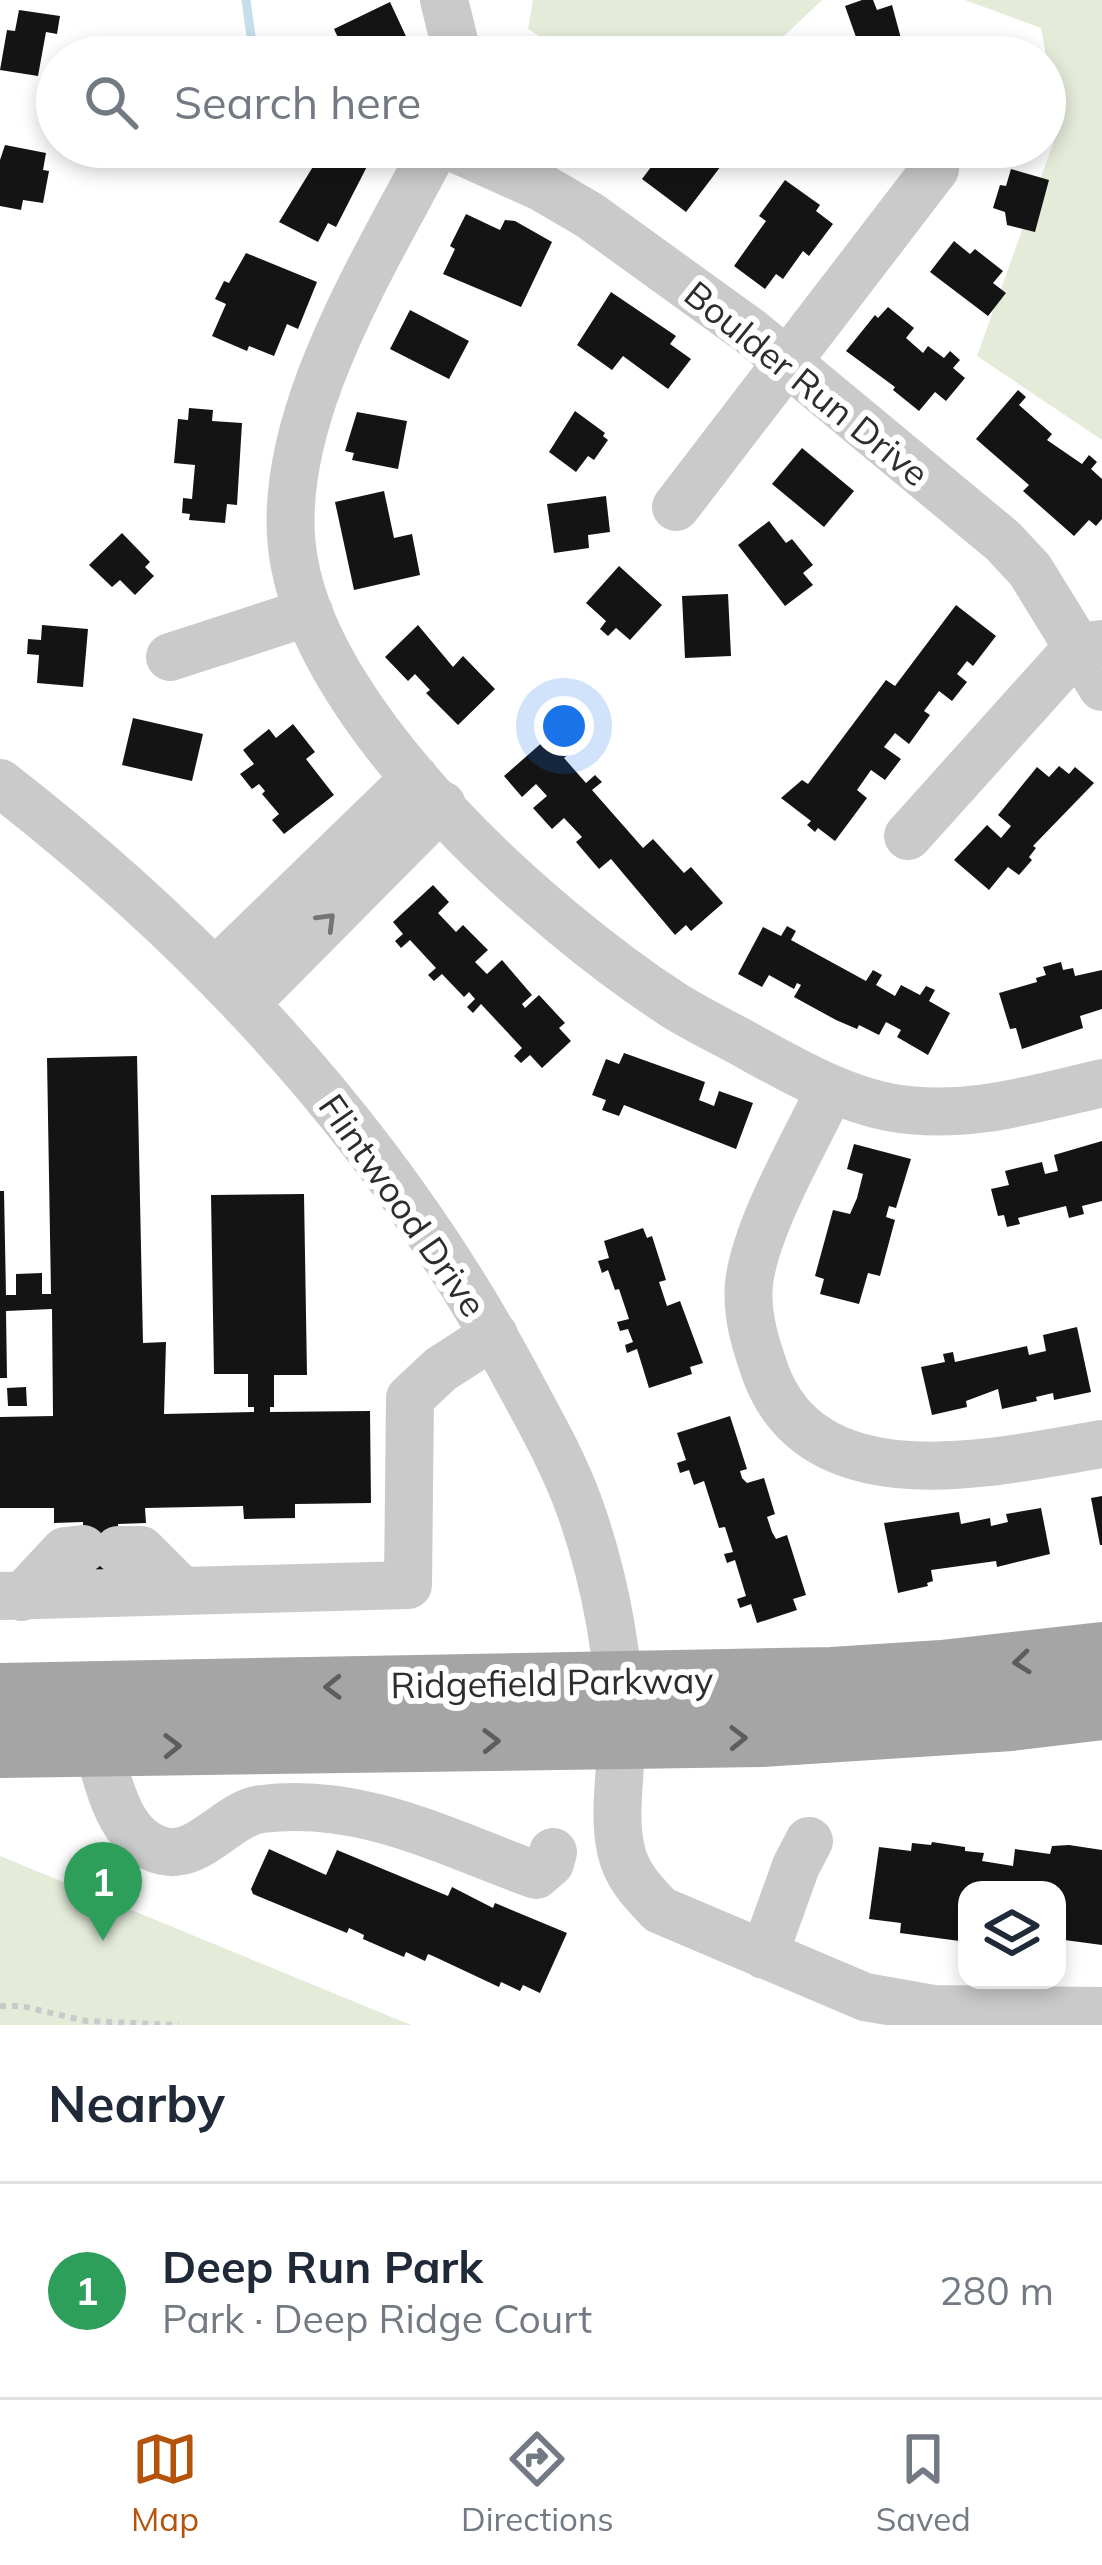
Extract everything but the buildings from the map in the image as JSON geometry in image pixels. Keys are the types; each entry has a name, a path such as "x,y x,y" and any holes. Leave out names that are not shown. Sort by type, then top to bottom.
{"main road":[{"name":"Ridgefield Parkway","path":"0,1748 97,1747 620,1710 1102,1652"},
{"name":"Ridgefield Parkway","path":"0,1693 620,1710 841,1734 1102,1710"}],"street":[{"path":"444,0 453,36"},
{"path":"424,168 330,348 291,496 293,560 319,642 340,682 429,791 509,876 599,952 678,1008 830,1090 883,1106 949,1114 1102,1084"},
{"name":"Boulder Run Drive","path":"499,168 589,215 787,362 1003,541 1030,570 1094,659"},
{"path":"676,508 935,169"},
{"path":"170,657 309,612"},
{"path":"908,836 1094,659"},
{"name":"Flintwood Drive","path":"0,782 151,908 230,988 361,1138 494,1335 580,1506 598,1567 620,1710 619,1844 637,1885 660,1910 865,1997 933,2008 1102,2012"},
{"path":"230,988 429,791"},
{"path":"830,1090 777,1202 749,1284 750,1322 760,1358 772,1390 789,1413 806,1433 833,1448 862,1459 910,1465 978,1462 1102,1444"},
{"path":"11,1596 408,1585 410,1398 441,1369 494,1335"},
{"path":"11,1596 65,1551 141,1550 180,1589"},
{"path":"97,1747 126,1826 142,1842 162,1851 190,1848 256,1809 312,1806 364,1812 536,1875 550,1863 553,1852"},
{"path":"764,1955 809,1841"}],"path":[{"path":"0,2006 21,2006 86,2021 179,2025"}],"green space":[{"path":"533,0 822,0 784,36 539,36 528,29"},
{"path":"965,0 1102,0 1102,440 977,356 1044,168 1066,168 1066,36 1042,36 1041,28"},
{"path":"0,1856 411,2025 0,2025"}],"waterway":[{"path":"246,0 251,36"}],"place":[{"name":"Deep Run Park","path":"103,1941"}]}
